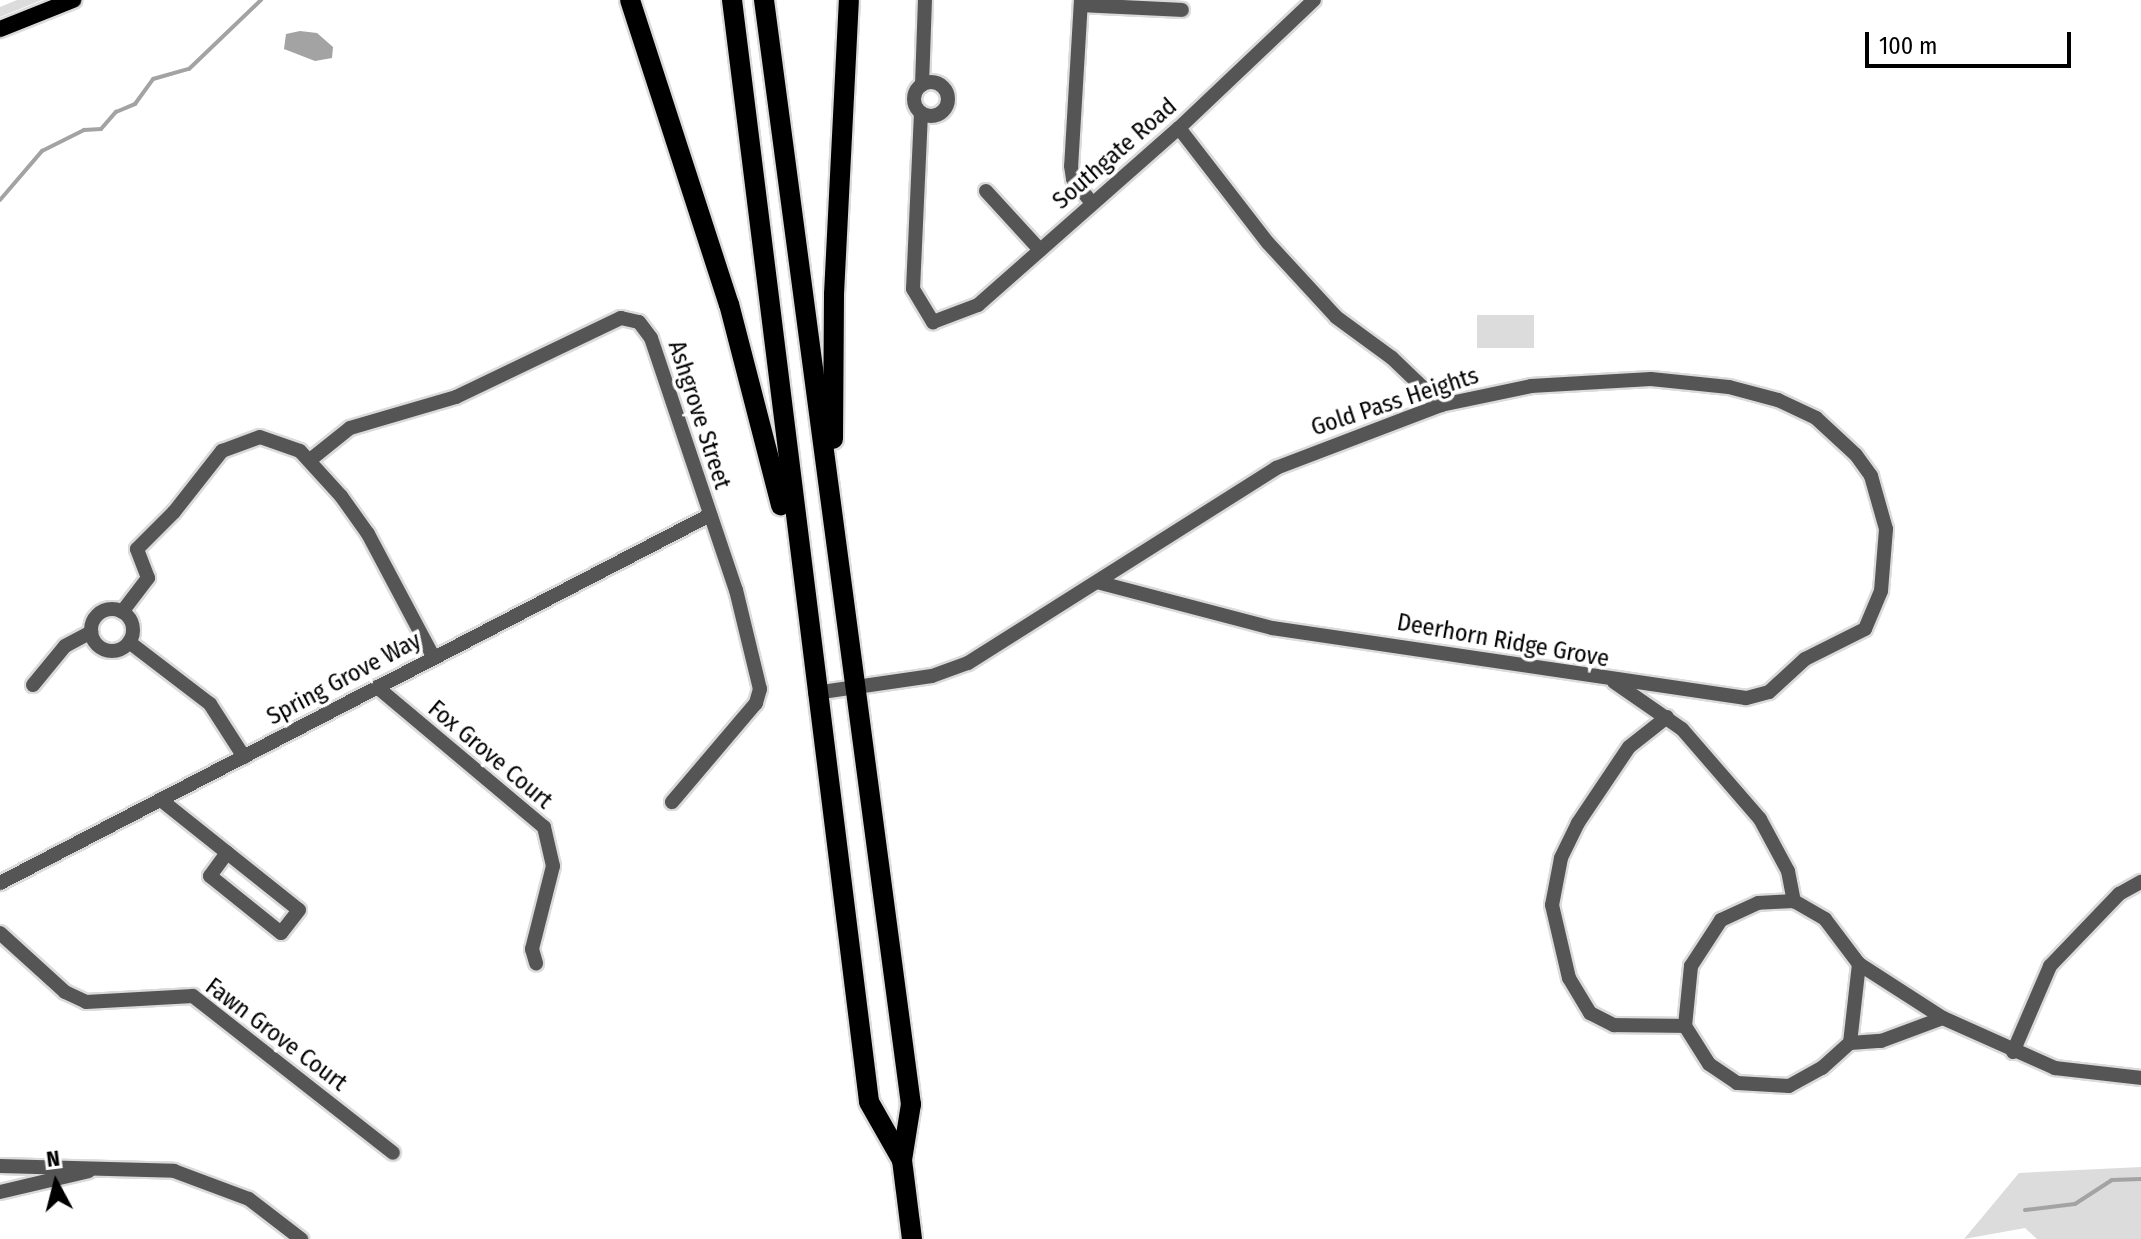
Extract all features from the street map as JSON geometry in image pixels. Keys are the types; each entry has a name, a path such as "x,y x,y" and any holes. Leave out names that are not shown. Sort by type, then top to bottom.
{"highway":[{"path":"630,0 750,375 812,663"},
{"path":"732,0 815,693 869,1102 902,1160"},
{"path":"764,0 911,1104 902,1160 912,1239"},
{"path":"837,555 832,352 849,0"}],"main road":[{"path":"0,29 73,0"}],"street":[{"path":"922,85 938,84 948,99 938,115 921,113 914,102 922,85 925,0"},
{"name":"Southgate Road","path":"921,113 913,289 933,322 978,305 1179,128 1314,0"},
{"path":"1092,203 1073,179 1071,166 1081,3 1182,10"},
{"path":"1179,128 1268,243 1336,317 1392,358 1441,405"},
{"path":"986,191 1040,250"},
{"name":"Ashgrove Street","path":"310,460 350,428 456,397 611,322 631,318 651,338 736,590 760,689 756,703 672,802"},
{"name":"Gold Pass Heights","path":"815,693 932,676 968,663 1100,583 1276,468 1441,405 1531,386 1615,378 1729,387 1778,400 1816,418 1871,476 1882,504 1885,555 1874,615 1855,638 1805,659 1769,692 1746,698 1610,679"},
{"path":"33,685 65,646 91,632 100,613 122,612 148,578 137,549 174,512 222,451 260,437 289,445 310,460 368,534 433,656"},
{"name":"Spring Grove Way","path":"0,883 710,515"},
{"name":"Deerhorn Ridge Grove","path":"1100,583 1272,628 1610,679 1667,717 1760,819 1788,871 1794,901"},
{"path":"122,612 132,623 129,642"},
{"path":"91,632 108,651 129,642"},
{"path":"129,642 210,704 244,757"},
{"name":"Fox Grove Court","path":"377,687 544,827 553,866 532,949 536,963"},
{"path":"1667,717 1629,747 1578,823 1561,858 1552,905 1569,978 1590,1013 1614,1025 1685,1026"},
{"path":"161,800 299,910 281,933 210,876 227,853"},
{"path":"2013,1052 2050,966 2119,894 2141,882"},
{"path":"1943,1018 1881,1041 1850,1043 1804,1080 1755,1088 1737,1083 1709,1064 1685,1026 1691,966 1708,933 1739,909 1794,901 1825,919 1859,964 1943,1018 2013,1052 2085,1075 2141,1078"},
{"name":"Fawn Grove Court","path":"0,933 57,985 86,1002 193,996 393,1153"},
{"path":"1850,1043 1859,964"},
{"path":"0,1166 150,1168 200,1178 249,1199 301,1239"},
{"path":"0,1192 44,1185 99,1168"}],"shaded area":[{"path":"17,0 42,0 0,17 0,7"},
{"path":"300,31 317,33 333,47 332,58 315,61 284,49 286,34"},
{"path":"1477,315 1534,315 1534,348 1477,348"},
{"path":"2141,1167 2141,1239 2037,1239 2025,1228 1964,1239 2019,1173"}],"waterway":[{"path":"0,200 42,151 84,130 101,129 116,112 135,104 153,79 189,69 261,0"},
{"path":"2025,1210 2075,1204 2112,1180 2141,1179"}]}
